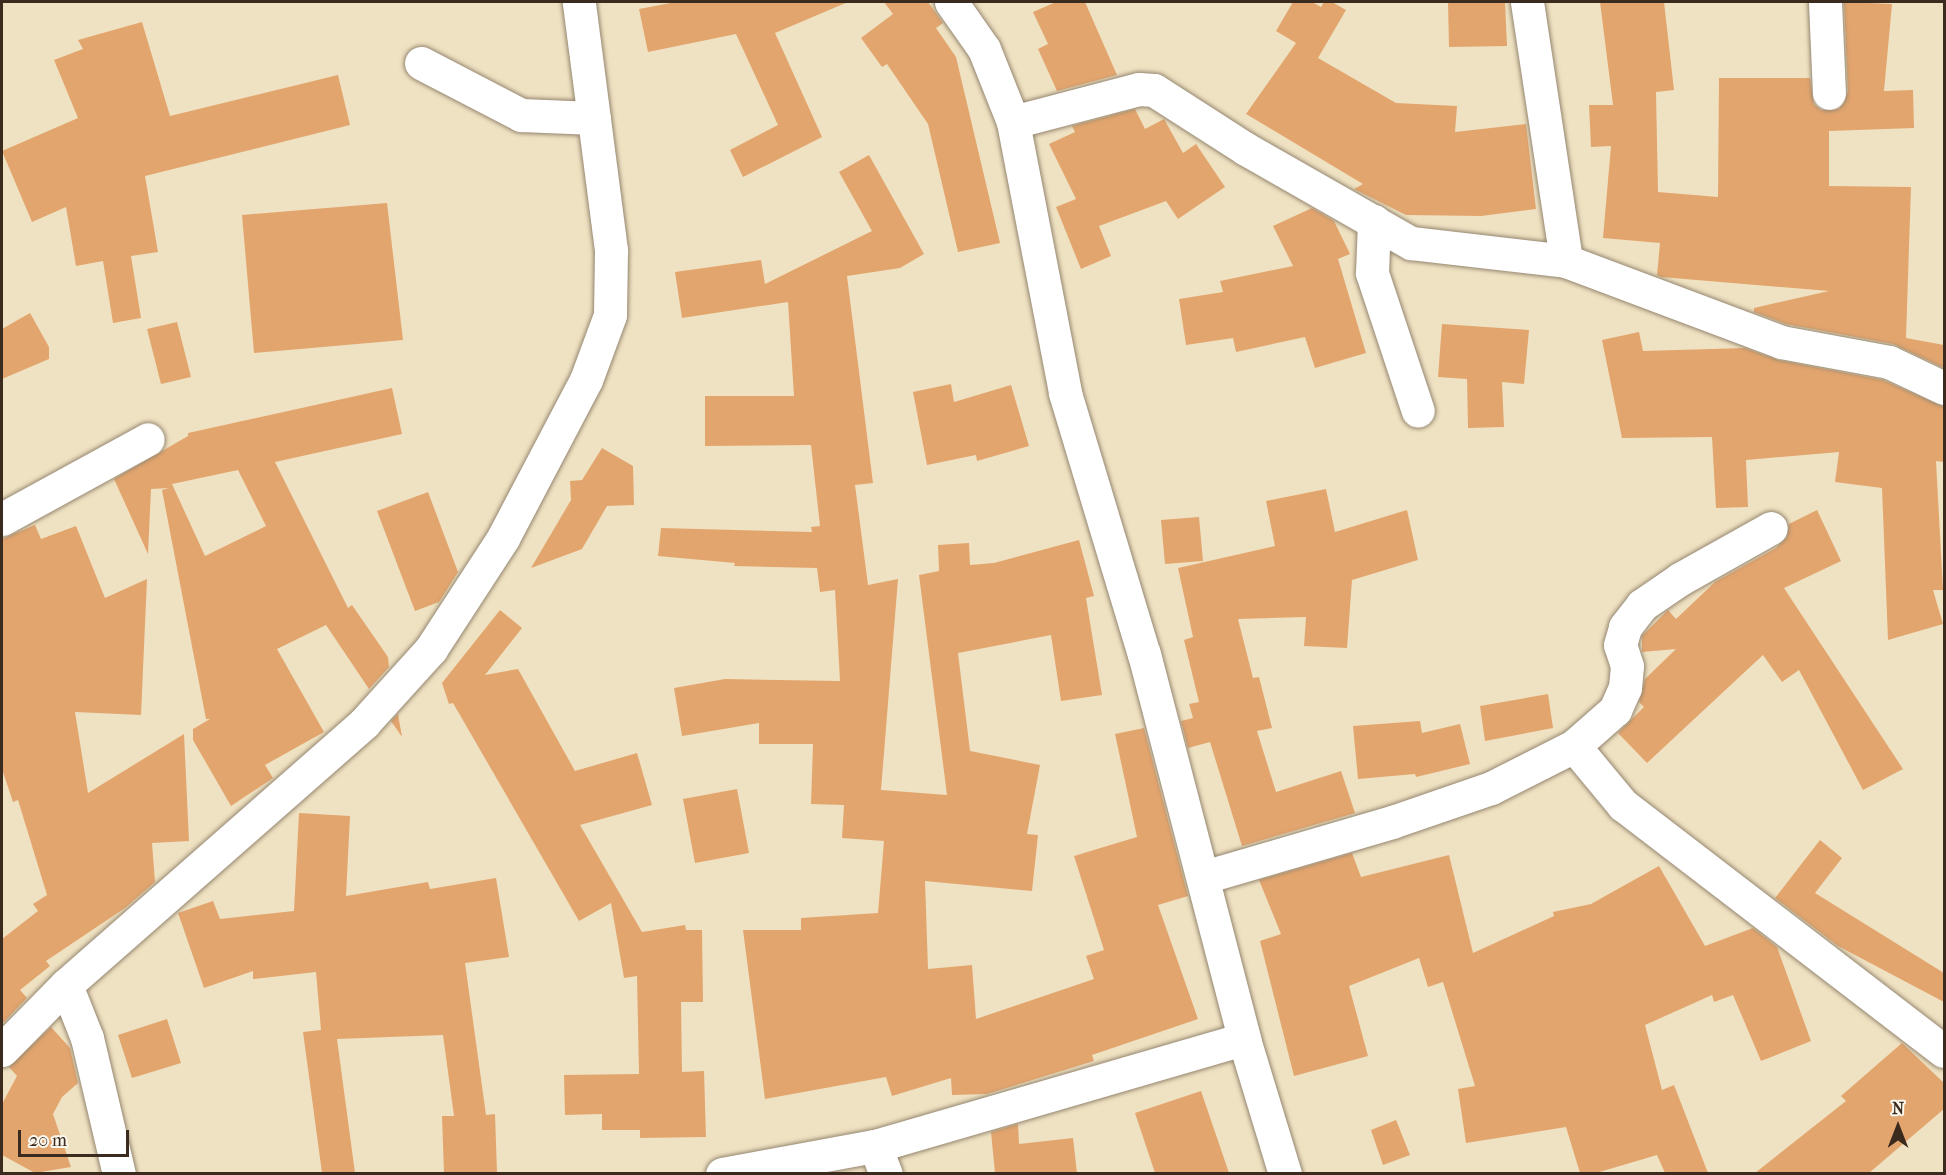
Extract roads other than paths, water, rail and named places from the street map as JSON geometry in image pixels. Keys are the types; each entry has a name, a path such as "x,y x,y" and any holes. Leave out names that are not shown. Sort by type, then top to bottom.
{"street":[{"path":"2,1050 66,985 364,723 431,650 491,557 586,381 610,315 611,250 579,2"},
{"path":"951,2 984,49 1012,122 1065,393 1144,654 1204,877 1244,1039 1284,1173"},
{"path":"1527,2 1566,261"},
{"path":"1825,2 1829,93"},
{"path":"421,63 521,115 594,118"},
{"path":"1012,122 1139,89 1154,90 1246,149 1411,243 1566,261 1781,342 1888,362 1944,388"},
{"path":"1374,221 1372,273 1418,411"},
{"path":"2,519 148,439"},
{"path":"1204,877 1392,822 1491,788 1574,746 1615,710 1625,688 1627,666 1620,645 1625,627 1642,605 1680,579 1771,528"},
{"path":"1574,746 1623,805 1944,1051"},
{"path":"66,985 87,1038 119,1173"},
{"path":"722,1173 880,1160 1244,1039"}]}
